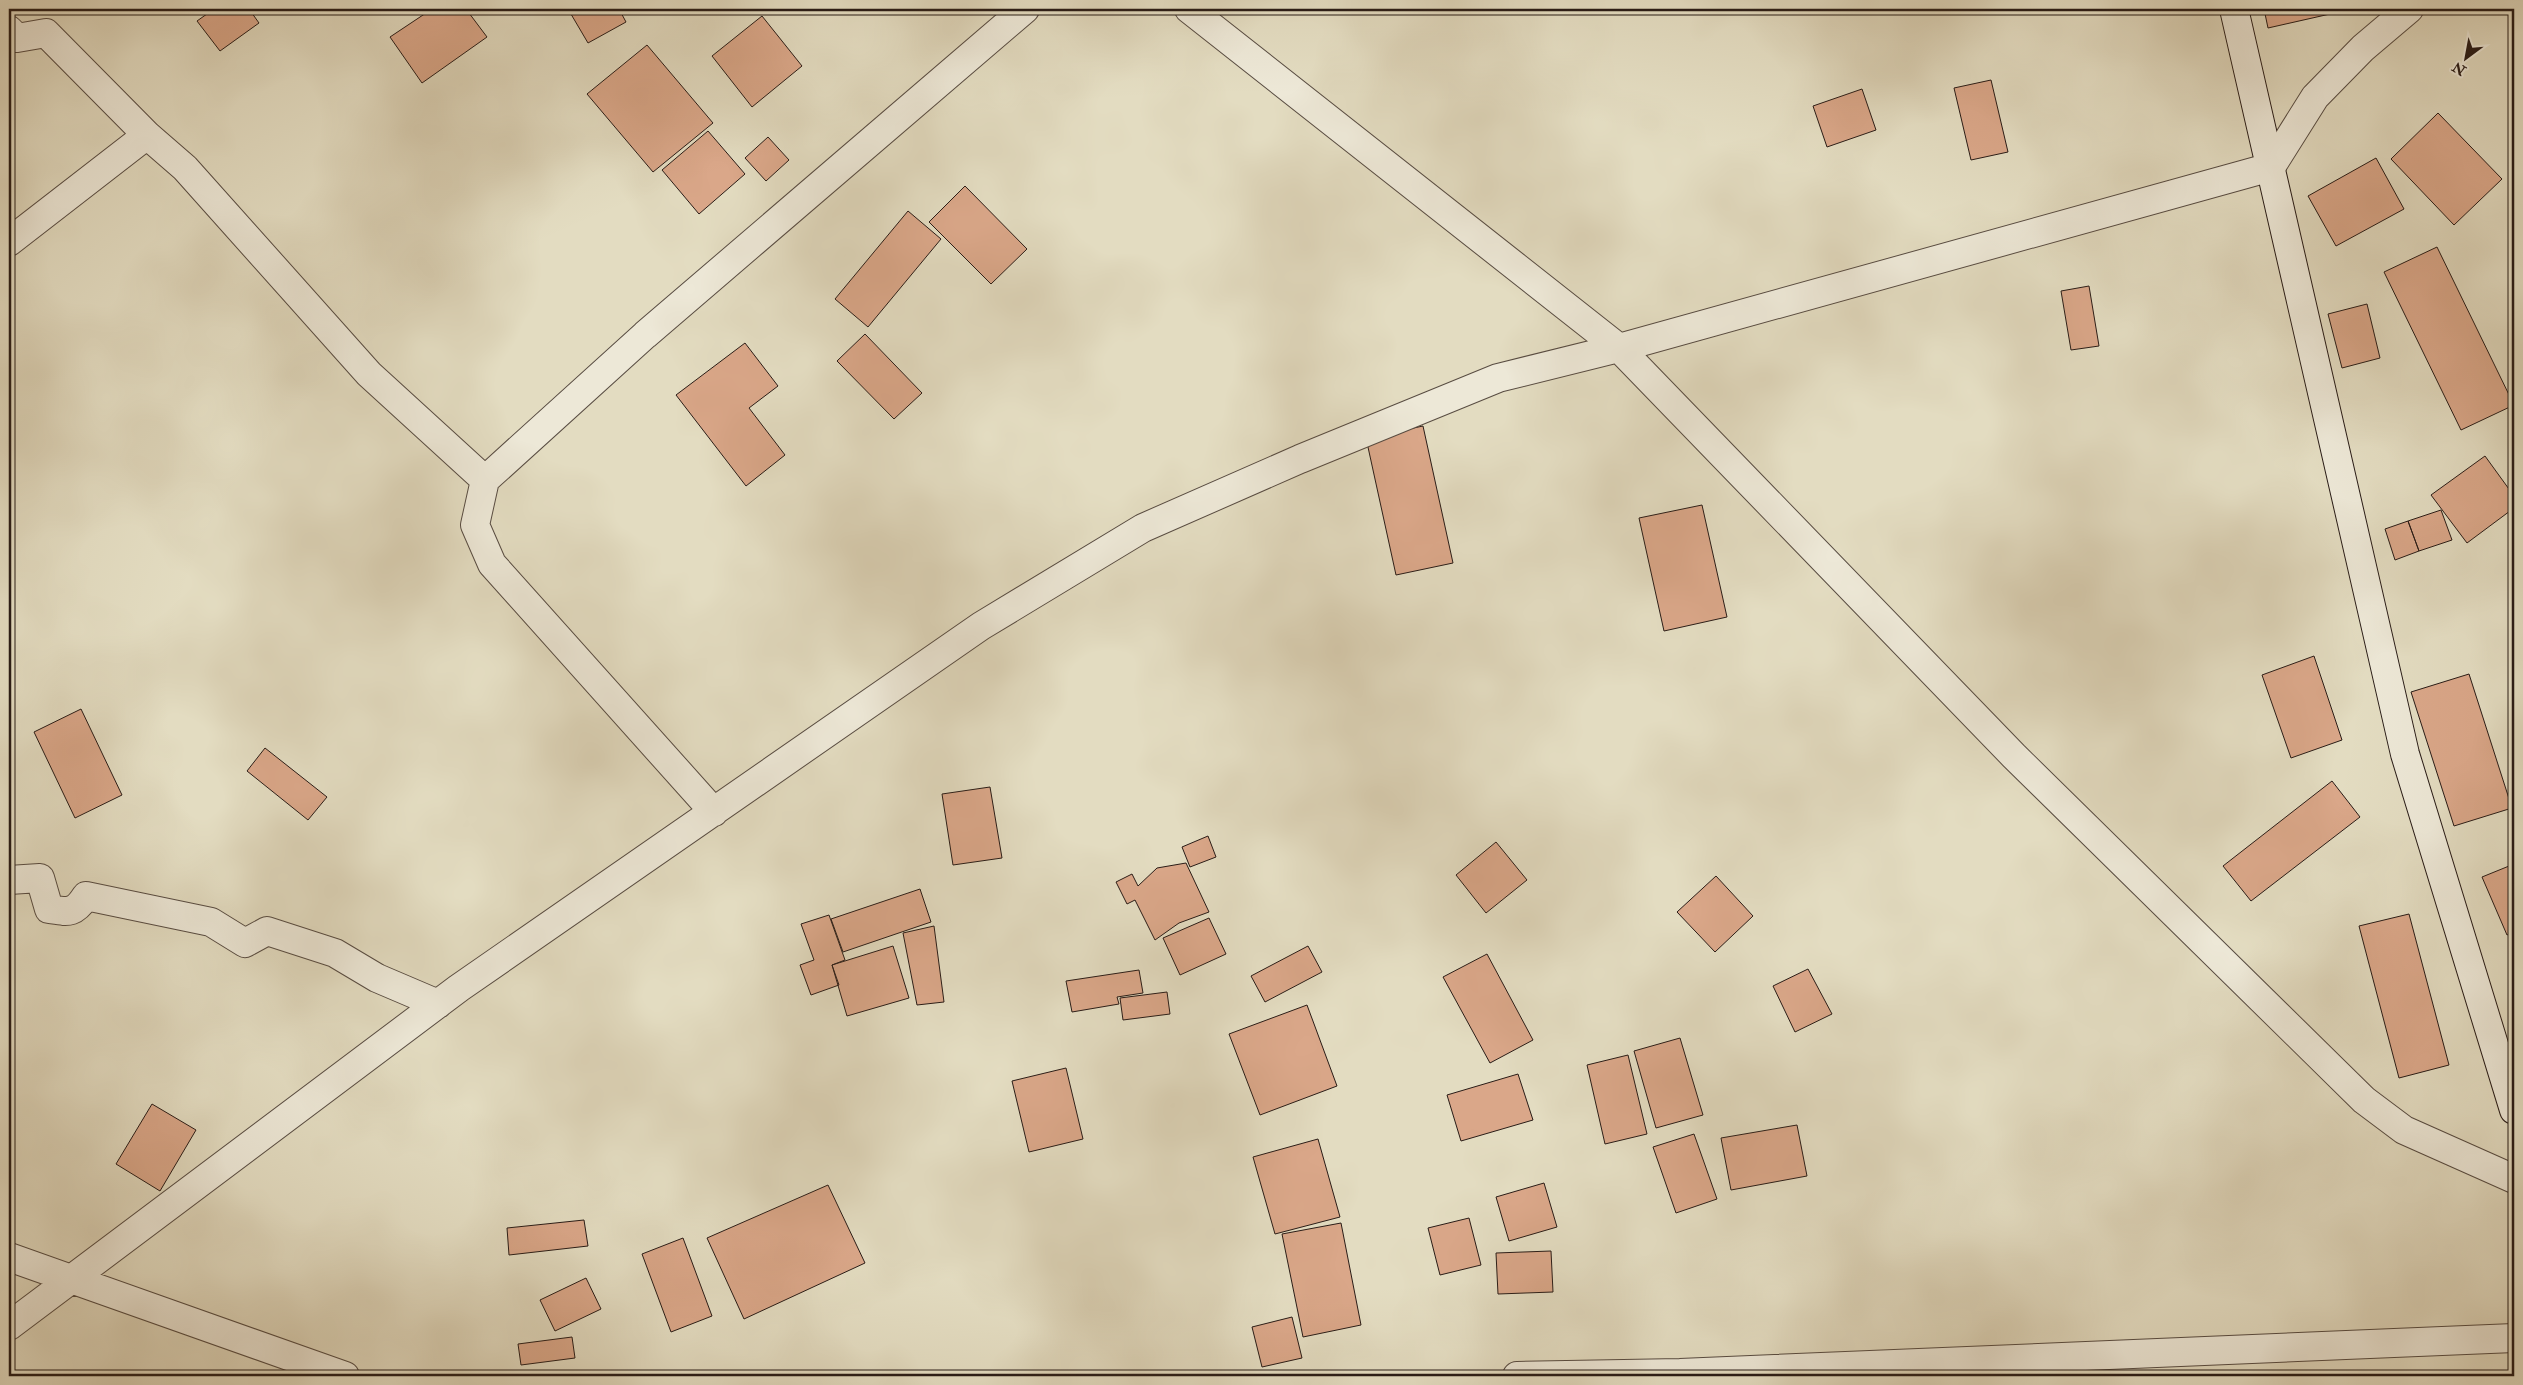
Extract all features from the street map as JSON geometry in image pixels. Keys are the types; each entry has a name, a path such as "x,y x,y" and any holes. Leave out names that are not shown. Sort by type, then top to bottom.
{"street":[{"path":"714,812 492,564 475,525 485,480 645,335 1026,9"},
{"path":"1188,9 1619,348 2014,756 2364,1100 2404,1130 2514,1179"},
{"path":"2234,9 2405,754 2514,1110"},
{"path":"9,1326 438,1004 981,626 1143,528 1300,459 1498,378 1619,348 2271,167 2315,97 2363,48 2409,9"},
{"path":"9,30 17,38 46,33 147,135 185,168 369,374 485,480"},
{"path":"9,242 147,135"},
{"path":"9,880 40,878 49,909 68,912 79,907 86,896 211,922 245,942 267,931 335,953 377,978 438,1004"},
{"path":"9,1257 74,1278 305,1369 344,1376"},
{"path":"1517,1376 1700,1372 2514,1338"}],"building":[{"path":"214,9 249,9 259,23 220,51 197,21"},
{"path":"432,9 466,9 487,37 422,83 390,37"},
{"path":"568,9 619,9 626,22 588,43"},
{"path":"2264,9 2329,9 2330,14 2268,28"},
{"path":"762,16 802,66 752,107 712,56"},
{"path":"647,45 713,123 653,172 587,94"},
{"path":"1991,80 2008,152 1971,160 1954,88"},
{"path":"1862,89 1876,130 1827,147 1813,106"},
{"path":"2438,113 2502,179 2454,225 2391,159"},
{"path":"708,131 745,174 699,214 662,170"},
{"path":"768,137 789,160 766,181 745,158"},
{"path":"2376,158 2404,209 2336,246 2308,196"},
{"path":"965,186 1027,249 991,284 929,222"},
{"path":"908,211 941,239 868,327 835,299"},
{"path":"2437,247 2514,405 2461,430 2384,272"},
{"path":"2089,286 2099,346 2071,350 2061,291"},
{"path":"2367,304 2380,358 2342,368 2328,314"},
{"path":"865,334 922,393 894,419 837,361"},
{"path":"745,343 778,386 749,408 785,455 746,486 676,395"},
{"path":"1423,426 1453,563 1396,575 1366,438"},
{"path":"2485,456 2514,496 2514,508 2467,543 2431,495"},
{"path":"1702,505 1727,617 1664,631 1639,518"},
{"path":"2441,510 2452,540 2419,551 2408,521"},
{"path":"2408,521 2419,551 2395,560 2385,529"},
{"path":"2314,656 2342,740 2291,758 2262,675"},
{"path":"2469,674 2512,808 2454,826 2411,692"},
{"path":"81,709 122,795 75,818 34,732"},
{"path":"265,748 327,797 308,820 247,771"},
{"path":"2332,781 2360,817 2251,901 2223,866"},
{"path":"990,787 1002,858 953,865 942,794"},
{"path":"1208,836 1216,857 1190,867 1182,847"},
{"path":"1496,842 1527,880 1486,913 1456,875"},
{"path":"1186,863 1209,912 1179,923 1155,940 1135,900 1127,904 1116,882 1132,874 1138,886 1157,868"},
{"path":"2514,864 2514,932 2507,935 2482,877"},
{"path":"1716,876 1753,916 1715,952 1677,912"},
{"path":"920,889 931,922 843,952 831,919"},
{"path":"2409,914 2449,1065 2399,1078 2359,926"},
{"path":"829,915 845,960 832,965 839,985 811,995 800,965 814,960 801,924"},
{"path":"1209,918 1226,954 1180,975 1163,938"},
{"path":"934,926 944,1002 917,1005 903,933"},
{"path":"893,946 909,998 847,1016 832,965"},
{"path":"1308,946 1322,972 1265,1002 1251,976"},
{"path":"1487,954 1533,1040 1490,1063 1443,977"},
{"path":"1808,969 1832,1014 1795,1032 1773,986"},
{"path":"1139,970 1143,993 1117,997 1119,1004 1072,1012 1066,981"},
{"path":"1167,992 1170,1014 1123,1020 1120,998"},
{"path":"1307,1005 1337,1086 1260,1115 1229,1034"},
{"path":"1680,1038 1703,1115 1656,1128 1634,1051"},
{"path":"1628,1055 1647,1134 1605,1144 1587,1065"},
{"path":"1066,1068 1083,1139 1029,1152 1012,1081"},
{"path":"1518,1074 1533,1120 1461,1141 1447,1095"},
{"path":"152,1104 196,1130 160,1191 116,1164"},
{"path":"1797,1125 1807,1176 1731,1190 1721,1138"},
{"path":"1694,1134 1717,1199 1676,1213 1653,1147"},
{"path":"1318,1139 1340,1217 1275,1234 1253,1157"},
{"path":"1544,1183 1557,1227 1509,1241 1496,1197"},
{"path":"828,1185 865,1263 744,1319 707,1238"},
{"path":"1469,1218 1481,1265 1440,1275 1428,1228"},
{"path":"584,1220 588,1246 509,1255 507,1228"},
{"path":"1341,1223 1361,1325 1303,1337 1282,1234"},
{"path":"683,1238 712,1316 671,1332 642,1254"},
{"path":"1551,1251 1553,1292 1498,1294 1496,1253"},
{"path":"586,1278 601,1309 555,1331 540,1300"},
{"path":"1292,1317 1302,1358 1262,1367 1252,1327"},
{"path":"572,1337 575,1358 521,1365 518,1344"}]}
